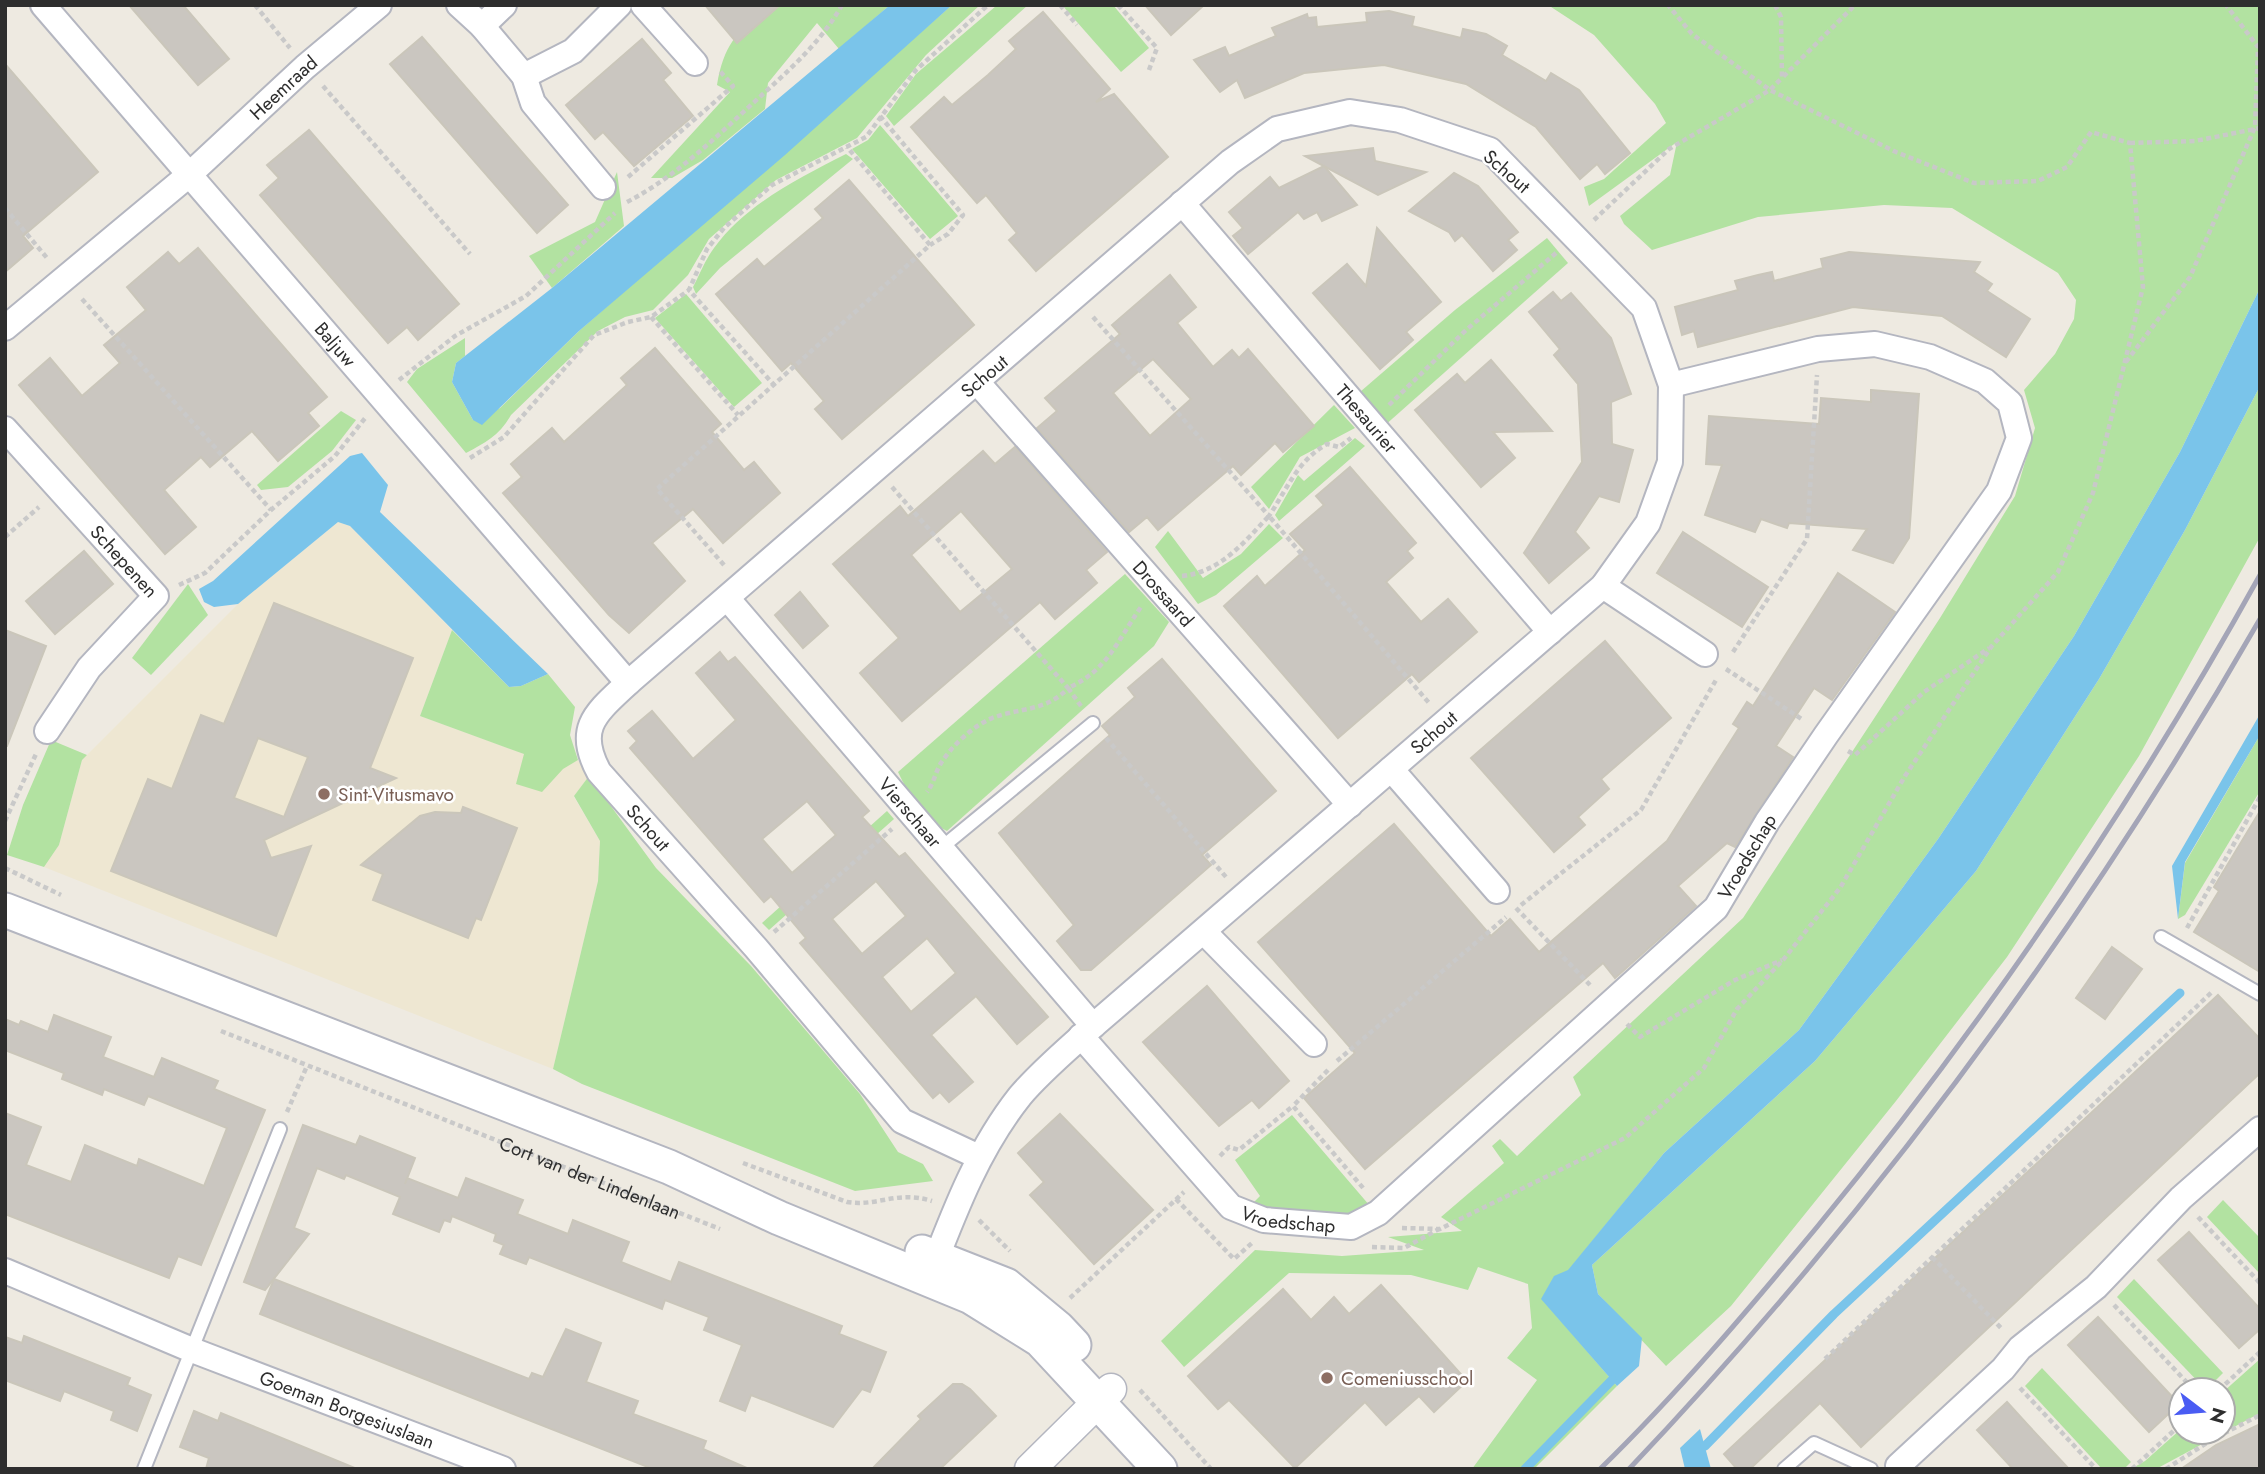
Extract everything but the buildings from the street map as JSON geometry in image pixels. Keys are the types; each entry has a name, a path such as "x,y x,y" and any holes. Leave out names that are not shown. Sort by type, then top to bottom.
{"main road":[{"name":"Cort van der Lindenlaan","path":"5,910 669,1167 719,1178 830,1215 932,1268 1006,1285 1058,1328 1160,1469"},
{"name":"Cort van der Lindenlaan","path":"1106,1396 1185,1469"}],"street":[{"name":"Baljuw","path":"43,5 628,683"},
{"name":"Heemraad","path":"190,174 305,67 379,5"},
{"path":"459,5 482,26 524,76 533,103 603,187"},
{"path":"482,26 504,5"},
{"path":"524,76 573,51 619,5"},
{"path":"643,5 695,63"},
{"name":"Schout","path":"932,1268 979,1157 1021,1096 1087,1031 1603,586 1648,523 1670,462 1671,385 1644,308 1490,150 1400,120 1350,113 1277,129 1230,162 628,683 600,709 589,728 588,751 599,772 756,948 902,1121 979,1157"},
{"path":"5,328 190,174"},
{"name":"Thesaurier","path":"1182,203 1550,632"},
{"name":"Vroedschap","path":"1087,1031 1202,1175 1231,1207 1264,1220 1351,1227 1380,1211 1716,908 1767,822 1826,735 1999,491 2019,438 2010,403 1985,381 1930,357 1875,344 1818,349 1671,385"},
{"name":"Drossaard","path":"976,382 1350,805"},
{"name":"Schepenen","path":"5,429 156,596 89,668 47,731"},
{"path":"1603,586 1714,660"},
{"name":"Vierschaar","path":"734,592 1087,1031"},
{"name":"Schout","path":"1391,769 1497,891"},
{"path":"1204,932 1314,1044"},
{"path":"1893,1468 2003,1369 2020,1348 2096,1286 2181,1198 2260,1129"},
{"name":"Goeman Borgesiuslaan","path":"5,1271 192,1350 503,1469"},
{"path":"1030,1469 1106,1396"}],"lane":[{"path":"941,848 1093,723"},
{"path":"2161,937 2260,994"},
{"path":"144,1469 280,1129"},
{"path":"1784,1469 1814,1443 1871,1469"}],"path":[{"path":"255,5 305,67 470,254"},
{"path":"626,203 656,187 704,148 792,67 831,23 842,5"},
{"path":"460,449 469,459 504,437 594,335 628,321 651,317 689,290 707,249 724,228 772,185 866,137 916,70 988,5"},
{"path":"1060,5 1077,25"},
{"path":"1118,5 1157,48 1150,70"},
{"path":"1668,5 1692,34 1770,90 1896,152 1974,183 2038,181 2067,167 2091,132 2130,143 2195,141 2258,127"},
{"path":"1775,5 1781,17 1782,78"},
{"path":"1770,90 1854,5"},
{"path":"2125,364 2190,277 2258,127 2259,48 2226,5"},
{"path":"603,187 617,187 733,86 712,63 695,63"},
{"path":"734,592 656,489 738,415 775,386 930,245 948,234 963,215 880,116"},
{"path":"1293,1106 1380,1211 1397,1227 1440,1229 1625,1138 1704,1068 1737,1009 1783,960 1840,888 1905,776 1991,647 2058,572 2093,493 2143,287 2130,143"},
{"path":"847,147 930,245"},
{"path":"5,208 271,510"},
{"path":"408,390 399,380 455,336 526,296 617,212"},
{"path":"689,290 775,386"},
{"path":"1076,298 1269,516 1445,722"},
{"path":"651,317 738,415"},
{"path":"1062,1306 1229,1147 1239,1150 1293,1106 1332,1065 1516,908 1641,810 1714,660 1807,539 1818,349"},
{"path":"156,596 205,573 271,510 335,456 382,397"},
{"path":"1068,688 1090,678 1107,661 1155,587 1173,577 1198,574 1225,560 1269,516 1296,471 1311,453 1327,444 1339,447 1371,423"},
{"path":"876,468 1068,688 1093,723 1244,898"},
{"path":"5,537 61,488"},
{"path":"1714,660 1855,755 1924,692 1991,647"},
{"path":"5,821 47,731"},
{"path":"2176,947 2260,797"},
{"path":"5,868 69,899"},
{"path":"1497,891 1640,1037 1734,980 1783,960"},
{"path":"1825,1359 2230,975"},
{"name":"Cort van der Lindenlaan","path":"208,1026 722,1230"},
{"path":"280,1129 307,1066"},
{"path":"734,1160 847,1202 859,1204 886,1197 917,1196 978,1218 1014,1255"},
{"path":"2181,1198 2260,1283"},
{"path":"1932,1257 2020,1348"},
{"path":"2096,1286 2181,1376"},
{"path":"2234,1376 2260,1352"},
{"path":"2003,1369 2096,1469"},
{"path":"2166,1469 2213,1438 2260,1415"},
{"path":"2132,1469 2167,1437"}],"shaded area":[{"name":"Sint-Vitusmavo","path":"338,522 350,526 452,630 420,716 563,768 578,760 589,776 574,797 600,841 598,881 553,1069 44,867 59,845 82,760 238,604"}],"green space":[{"path":"770,5 890,5 839,49 817,23 768,83 765,109 703,160 672,178 651,178 730,92 717,85 728,48 741,31"},
{"path":"952,5 980,5 926,55 857,138 776,180 709,239 688,275 653,310 625,317 598,331 486,442 466,453 407,382 417,369 465,338 465,356 456,363 452,382 473,420 500,408 579,331"},
{"path":"1028,5 894,126 886,116 916,74 996,6"},
{"path":"1062,5 1113,5 1149,48 1121,72"},
{"path":"1548,5 2260,5 2260,288 2180,452 2074,636 1938,839 1799,1030 1664,1153 1568,1271 1554,1277 1542,1299 1617,1386 1534,1469 1472,1469 1537,1380 1507,1358 1532,1328 1528,1284 1478,1267 1468,1290 1411,1275 1289,1273 1184,1367 1161,1341 1255,1250 1342,1256 1424,1250 1388,1237 1462,1231 1441,1217 1504,1163 1492,1146 1500,1139 1517,1156 1581,1095 1573,1077 1743,918 1940,618 2015,496 2035,428 2024,390 2055,354 2074,319 2076,300 2058,273 1952,208 1884,205 1758,217 1652,250 1624,224 1620,216 1670,175 1677,142 1589,206 1584,187 1604,179 1666,123 1655,104 1594,35"},
{"path":"880,125 958,216 930,239 852,149 868,140"},
{"path":"846,154 853,159 720,268 696,294 693,287 708,257 727,232 742,218 774,194"},
{"path":"617,172 624,226 552,288 529,256 595,222"},
{"path":"1547,238 1568,263 1383,427 1353,398 1455,310"},
{"path":"686,294 762,383 734,407 655,318"},
{"path":"2260,386 2260,537 2139,756 2007,957 1896,1101 1731,1306 1666,1366 1598,1294 1592,1265 1815,1061 1976,871 2099,679 2185,530"},
{"path":"1334,405 1355,428 1300,457 1269,509 1251,487"},
{"path":"341,411 356,420 332,451 288,487 261,490 257,485"},
{"path":"1355,438 1365,446 1279,521 1275,515 1298,475 1304,481"},
{"path":"1269,524 1283,538 1216,595 1198,604 1155,547 1168,531 1203,578 1241,554"},
{"path":"1125,574 1169,622 1154,646 947,831 938,826 918,806 898,772"},
{"path":"188,584 208,615 151,675 132,658"},
{"path":"452,630 509,687 521,686 548,674 575,707 570,735 578,760 563,769 542,792 516,784 524,754 420,716"},
{"path":"2260,735 2260,791 2185,915 2178,919 2185,863"},
{"path":"51,740 87,755 82,760 59,845 44,867 7,855 23,805"},
{"path":"589,776 656,868 751,966 860,1094 898,1152 923,1164 933,1181 855,1191 582,1084 553,1069 598,881 600,841 574,796"},
{"path":"887,811 894,819 769,930 762,923"},
{"path":"1292,1115 1370,1206 1354,1221 1246,1210 1260,1196 1235,1160"},
{"path":"2223,1200 2260,1238 2260,1274 2207,1217"},
{"path":"2134,1279 2223,1373 2220,1376 2193,1376 2117,1297"},
{"path":"2260,1359 2260,1413 2237,1425 2237,1380"},
{"path":"2042,1368 2131,1462 2124,1469 2102,1469 2025,1386"},
{"path":"2167,1441 2167,1446 2199,1446 2156,1469 2131,1469 2145,1461"}],"water":[{"path":"890,5 952,5 785,155 579,331 482,425 473,420 452,382 456,363 552,288"},
{"path":"2260,288 2260,386 2185,530 2099,679 1976,871 1815,1061 1592,1265 1598,1294 1642,1338 1639,1366 1617,1386 1541,1299 1554,1276 1568,1270 1664,1153 1799,1030 1938,839 2074,636 2180,452"},
{"path":"362,453 388,485 380,512 548,674 521,686 509,687 350,526 338,522 238,604 214,607 204,602 199,589 213,581 350,456"},
{"path":"2260,714 2260,735 2185,862 2178,919 2172,866"},
{"path":"1700,1429 1711,1469 1685,1469 1680,1448"}],"waterway":[{"path":"1705,1446 1834,1314 2180,993"},
{"path":"1525,1469 1612,1380"}],"railway":[{"path":"1600,1469 1685,1381 1765,1289 1939,1072 2054,911 2108,829 2211,661 2260,575"},
{"path":"1629,1469 1719,1371 1806,1270 1890,1168 1970,1063 2121,846 2260,619"}],"place":[{"name":"Sint-Vitusmavo","path":"324,794"},
{"name":"Comeniusschool","path":"1327,1378"}]}
